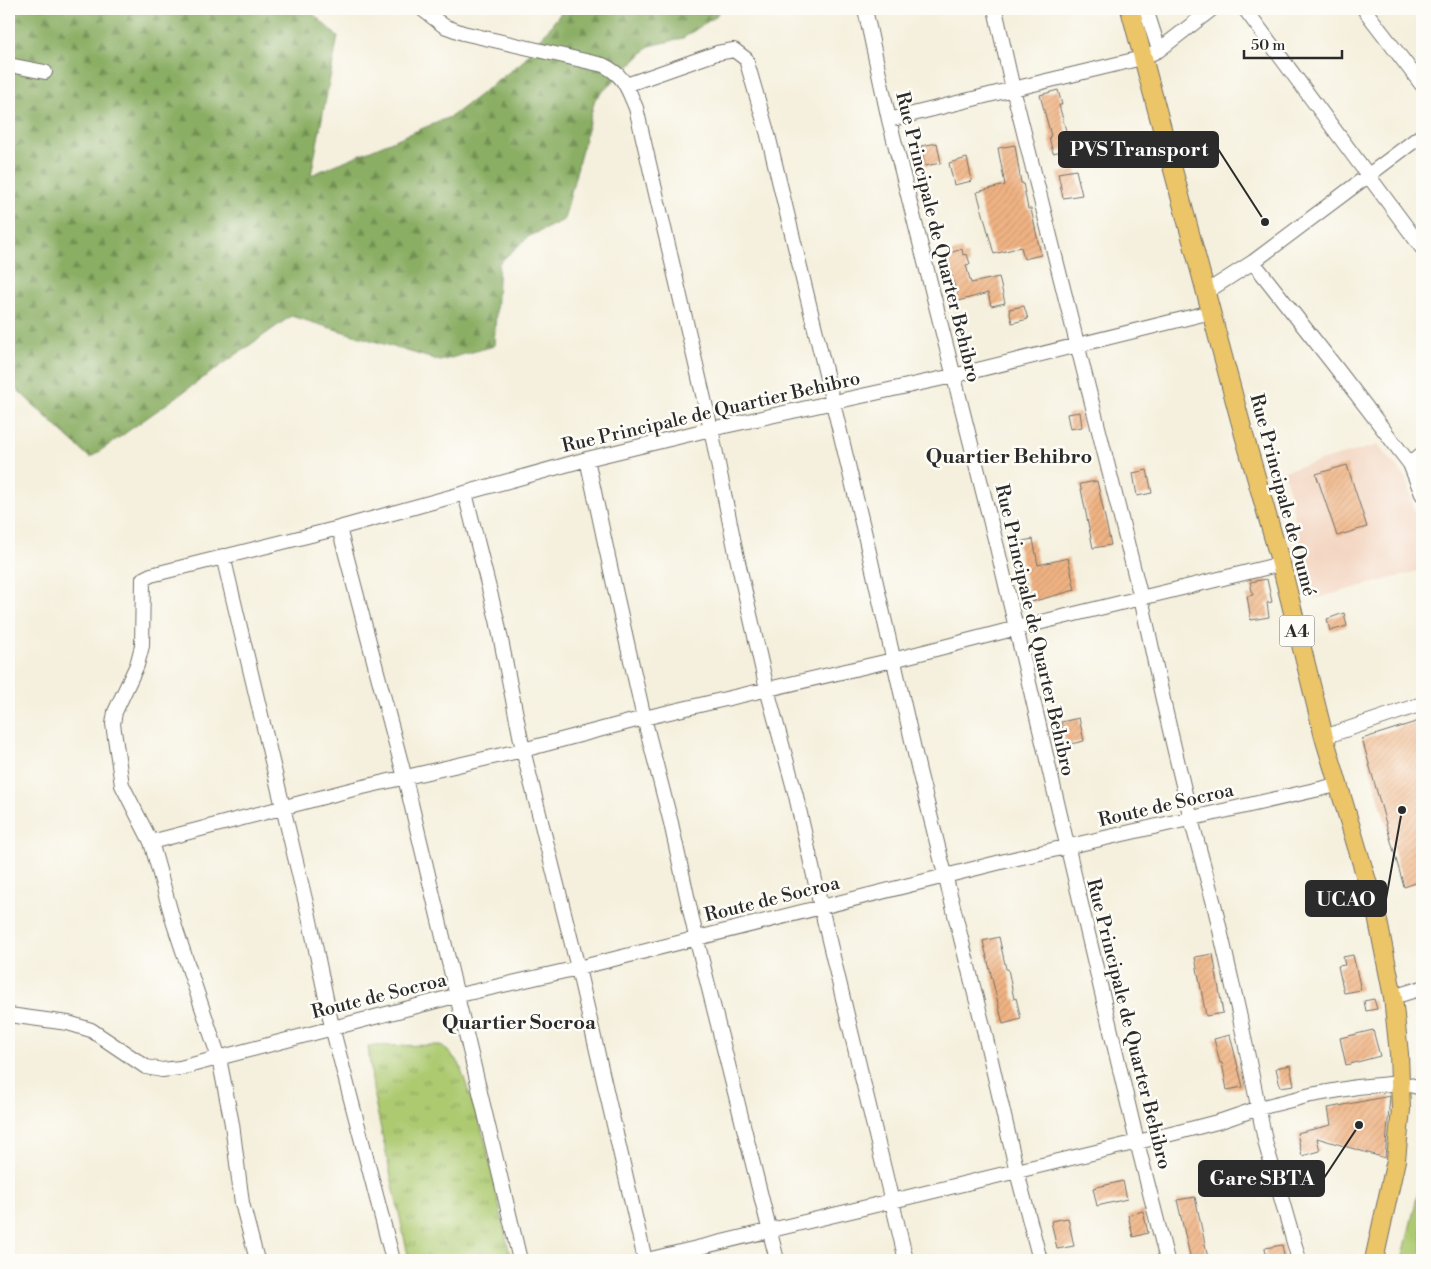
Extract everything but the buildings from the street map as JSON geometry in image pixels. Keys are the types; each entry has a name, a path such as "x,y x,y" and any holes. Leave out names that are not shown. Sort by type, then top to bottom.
{"main road":[{"name":"Rue Principale de Oumé","path":"1130,9 1281,564 1337,785 1376,912 1393,997 1399,1054 1401,1109 1396,1160 1374,1260"}],"street":[{"path":"422,9 444,26 463,34 603,65 615,71 626,85 636,108 711,428 736,553 767,689 796,796 906,1260"},
{"name":"Rue Principale de Quarter Behibro","path":"865,9 889,120 1017,628 1137,1142 1168,1260"},
{"path":"995,9 1013,88 1141,598 1191,818 1214,904 1272,1171 1299,1260"},
{"path":"1146,9 1159,50"},
{"path":"889,120 1013,88 1142,58 1159,50 1212,9"},
{"path":"1246,9 1422,248"},
{"path":"1364,9 1422,85"},
{"path":"626,85 717,53 734,50 746,58 768,135 893,660 1040,1260"},
{"path":"9,65 46,72"},
{"path":"1206,292 1253,262 1422,135"},
{"path":"1253,262 1410,464 1422,494"},
{"name":"Rue Principale de Quartier Behibro","path":"152,842 122,785 113,724 114,712 136,665 142,646 143,579 151,575 223,556 339,528 587,459 711,428 953,376 1211,312"},
{"path":"1410,464 1422,454"},
{"path":"587,459 644,718 671,823 696,937 777,1260"},
{"path":"465,493 497,620 523,750 578,968 646,1260 1017,1172 1221,1121 1258,1108 1311,1095 1357,1087 1400,1083 1422,1088"},
{"path":"339,528 432,887 455,996 477,1079 520,1260"},
{"path":"223,556 309,916 332,1027 393,1260"},
{"path":"257,1260 242,1203 232,1124 219,1058 174,924 152,842 282,806 523,750 644,718 893,660 1281,564"},
{"path":"1324,737 1422,704"},
{"name":"Route de Socroa","path":"9,1015 68,1023 91,1030 146,1067 162,1070 171,1069 455,996 578,968 945,875 1337,785"},
{"path":"1393,997 1422,988"}],"shaded area":[{"path":"1378,445 1406,478 1422,541 1422,570 1314,599 1284,471"}],"green space":[{"path":"9,9 308,9 338,37 311,175 452,116 522,62 564,9 721,9 716,16 683,38 650,46 595,99 564,220 528,237 499,263 494,346 440,361 291,316 90,458 9,382"},
{"path":"442,1045 459,1063 485,1140 511,1260 409,1260 374,1097 368,1046"},
{"path":"1422,1176 1422,1260 1402,1260"}],"place":[{"name":"PVS Transport","path":"1265,222"},
{"name":"UCAO","path":"1402,810"},
{"name":"Gare SBTA","path":"1359,1125"}],"district":[{"name":"Quartier Behibro","path":"1009,457"},
{"name":"Quartier Socroa","path":"519,1023"}]}
